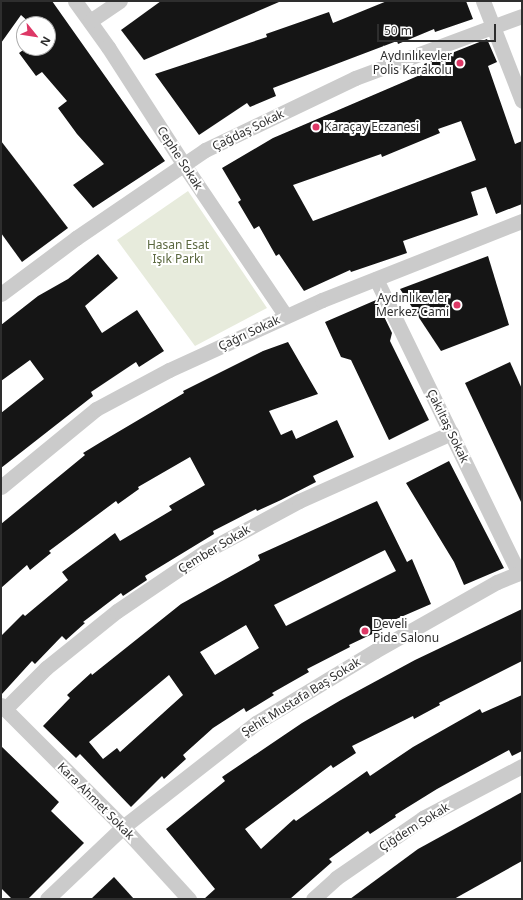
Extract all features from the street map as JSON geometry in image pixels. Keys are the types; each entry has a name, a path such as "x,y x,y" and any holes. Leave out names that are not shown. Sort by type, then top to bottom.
{"street":[{"name":"Cephe Sokak","path":"74,1 90,21 184,165 286,316"},
{"path":"90,21 120,1"},
{"path":"483,1 522,101"},
{"name":"Çağdaş Sokak","path":"3,289 204,150 355,78 522,16"},
{"name":"Çağrı Sokak","path":"1,487 22,467 96,409 169,370 286,316 522,221"},
{"name":"Çakıltaş Sokak","path":"376,279 521,572"},
{"name":"Çember Sokak","path":"3,707 46,668 117,611 204,552 299,501 451,433"},
{"name":"Şehit Mustafa Baş Sokak","path":"47,899 123,827 256,723 382,647 497,582 521,572"},
{"name":"Kara Ahmet Sokak","path":"3,707 123,827 188,899"},
{"name":"Çiğdem Sokak","path":"313,899 336,878 423,818 522,766"}],"green space":[{"name":"Hasan Esat Işık Parkı","path":"188,191 267,308 195,346 117,240"}],"building":[{"path":"1,1 52,1 165,161 93,208 73,185 104,164 77,134 58,108 67,101 42,72 36,76 21,56 56,56 56,16 16,16 16,22 1,43"},
{"path":"161,1 279,2 144,60 121,30"},
{"path":"387,1 466,1 473,19 435,32 434,29 398,44 397,41 273,88 276,96 250,107 247,103 199,135 155,74 267,37 266,34 329,12 333,23"},
{"path":"487,39 497,62 488,66 515,144 522,141 522,204 496,214 486,187 471,192 478,215 403,241 407,253 351,272 350,270 304,291 279,254 276,256 259,226 254,229 238,202 241,200 222,168 273,138 427,72 424,64","holes":["461,121 476,160 313,221 293,185 381,154 382,157 440,133 438,129"]},
{"path":"1,141 68,228 22,262 1,233"},
{"path":"98,254 118,278 85,306 102,333 137,310 164,351 139,367 136,362 91,392 93,396 1,468 1,413 44,379 30,360 1,381 1,325 38,296 68,279"},
{"name":"Aydınlıkevler Merkez Cami","path":"488,256 509,325 441,351 400,289"},
{"path":"376,300 392,333 390,341 429,420 389,440 351,360 341,357 325,322"},
{"path":"288,342 318,394 269,411 281,435 292,430 296,439 337,420 354,457 313,476 316,482 257,511 256,509 213,531 214,534 145,576 147,580 123,596 121,593 83,622 85,623 66,640 62,636 35,664 32,661 1,695 1,636 23,614 25,616 68,580 62,572 115,533 120,541 172,510 169,506 205,485 190,457 138,487 139,489 118,504 116,501 49,551 51,553 30,570 27,565 1,588 1,524 85,455 83,453 184,393 183,391 263,351"},
{"path":"510,362 522,389 522,504 465,383"},
{"path":"449,461 504,568 464,585 454,562 406,483"},
{"path":"377,501 407,562 412,559 431,604 387,623 389,626 349,645 350,647 307,669 309,672 272,693 274,695 246,712 244,708 213,728 183,755 186,759 164,779 162,776 131,807 80,754 76,758 43,726 70,698 67,695 91,673 92,675 181,604 260,560 258,555","holes":["385,550 396,571 286,626 274,605","246,625 259,648 215,675 200,652","169,675 183,695 120,752 117,748 103,759 89,742"]},
{"path":"522,609 522,661 439,703 440,705 414,719 413,716 352,746 356,753 333,768 331,765 245,829 261,849 294,819 296,821 367,771 370,776 413,747 480,709 482,713 522,695 522,751 512,756 509,750 437,789 395,815 396,817 370,834 368,831 329,859 332,862 290,899 204,899 215,889 166,829 225,781 222,777 302,723 341,700 415,660"},
{"path":"1,746 59,802 51,811 84,843 28,899 12,899 1,888"},
{"path":"522,792 522,861 454,899 350,899 418,849"},
{"path":"114,877 134,899 91,899"}],"place":[{"name":"Aydınlıkevler Polis Karakolu","path":"460,63"},
{"name":"Karaçay Eczanesi","path":"316,127"},
{"name":"Aydınlıkevler Merkez Cami","path":"457,305"},
{"name":"Develi Pide Salonu","path":"365,631"}]}
